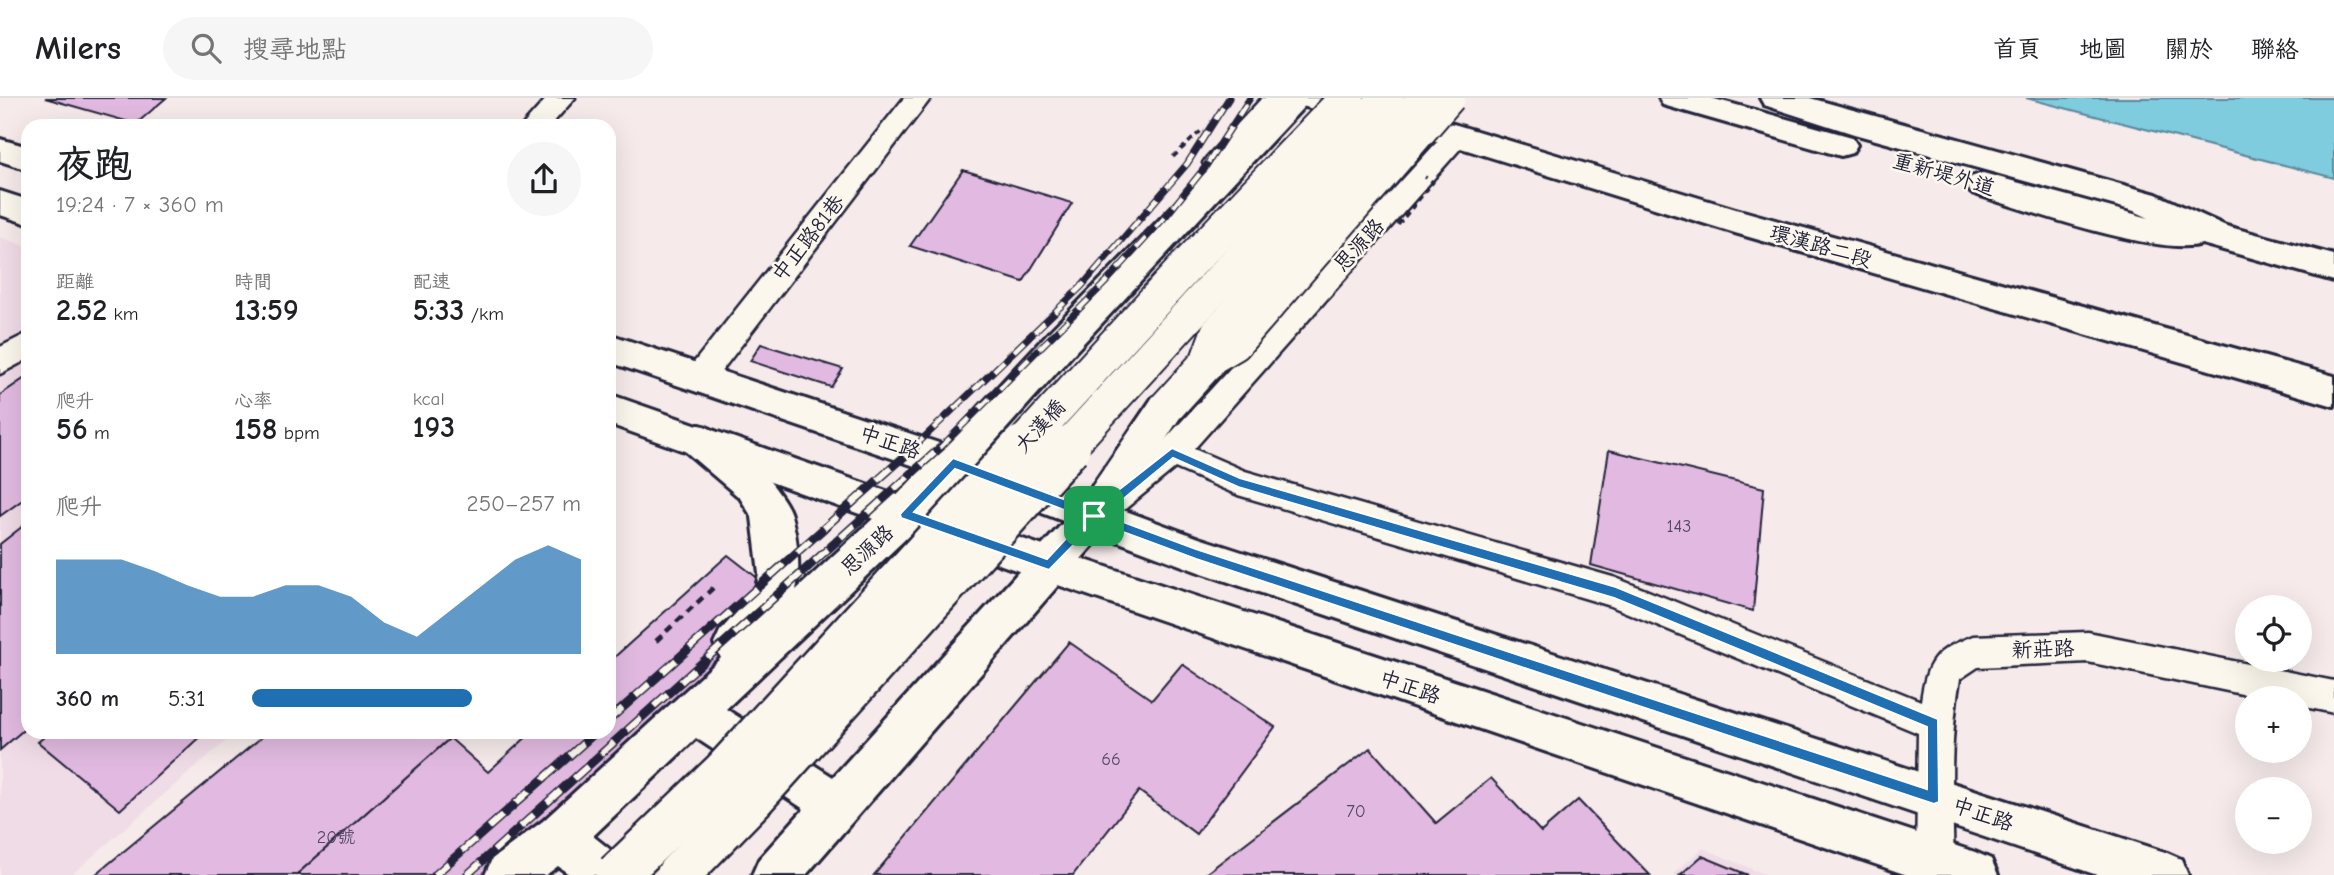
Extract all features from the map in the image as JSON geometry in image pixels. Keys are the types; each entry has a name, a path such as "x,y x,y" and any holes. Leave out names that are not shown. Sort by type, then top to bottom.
{"main road":[{"path":"953,463 1062,342 1297,98"},
{"name":"環漢路二段","path":"1309,98 1457,136 1735,221 2334,391"},
{"name":"大漢橋","path":"617,875 724,772 1172,282 1347,98"},
{"name":"大漢橋","path":"678,875 754,798 1224,274 1387,98"},
{"path":"1094,516 1166,408 1207,363 1218,333 1426,98"},
{"name":"重新堤外道","path":"1674,98 2142,230 2216,236"},
{"name":"重新堤外道","path":"1775,98 1865,126 2144,202 2216,236 2334,268"},
{"path":"0,150 21,157"},
{"path":"0,203 21,210"},
{"name":"中正路","path":"616,350 953,463 1196,554 2165,875"},
{"name":"中正路","path":"616,411 1049,565 1975,875"},
{"path":"505,875 744,635 773,600 779,573 771,514 754,487 698,439"},
{"name":"思源路","path":"505,875 559,837 905,514 953,463"},
{"name":"思源路","path":"775,875 1094,516"},
{"path":"693,712 838,805"},
{"path":"559,837 606,875"}],"street":[{"path":"542,119 562,98"},
{"name":"中正路81巷","path":"699,378 918,98"},
{"name":"思源路","path":"953,463 1001,395 1028,363 1278,98"},
{"path":"1207,363 1236,346 1451,98"},
{"name":"思源路","path":"1094,516 1172,453 1457,136"},
{"path":"0,362 21,348"},
{"path":"1172,453 1238,482 1616,593 1934,723"},
{"name":"新莊路","path":"1935,860 1934,723 1944,670 1973,652 2088,647 2334,697"}],"path":[{"path":"656,641 713,588"}],"shaded area":[{"path":"0,237 21,244 21,739 228,739 71,875 0,875"},
{"path":"1703,848 1766,875 1672,875"}],"water":[{"path":"2026,98 2334,98 2334,178"}],"building":[{"path":"45,98 166,98 142,119 118,119"},
{"path":"963,170 1072,203 1023,282 910,246"},
{"path":"761,344 843,369 831,387 750,361"},
{"path":"21,381 21,501 0,516 0,395"},
{"path":"1609,450 1764,488 1753,611 1591,565"},
{"path":"21,528 21,732 0,750 0,544"},
{"path":"728,555 800,611 526,875 296,875 449,739 488,772 524,739 616,739 616,656"},
{"path":"1069,642 1152,700 1182,664 1275,727 1196,834 1139,791 1073,875 874,875"},
{"path":"42,739 197,739 120,810 38,742"},
{"path":"260,739 449,739 296,875 95,875"},
{"path":"1370,748 1436,823 1491,778 1541,832 1578,800 1650,875 1204,875"},
{"path":"1702,856 1748,875 1680,875"}],"railway":[{"path":"913,448 1081,287 1187,164 1229,98"},
{"path":"941,447 1107,281 1166,216 1206,166 1250,98"},
{"path":"616,714 915,447"},
{"path":"467,875 941,447"},
{"path":"435,875 588,739"}],"route":[{"path":"1094,516 1049,565 905,514 953,463 1087,513 1094,516 1146,536 1196,554 1934,798 1934,723 1616,593 1238,482 1172,453 1094,516"}]}
